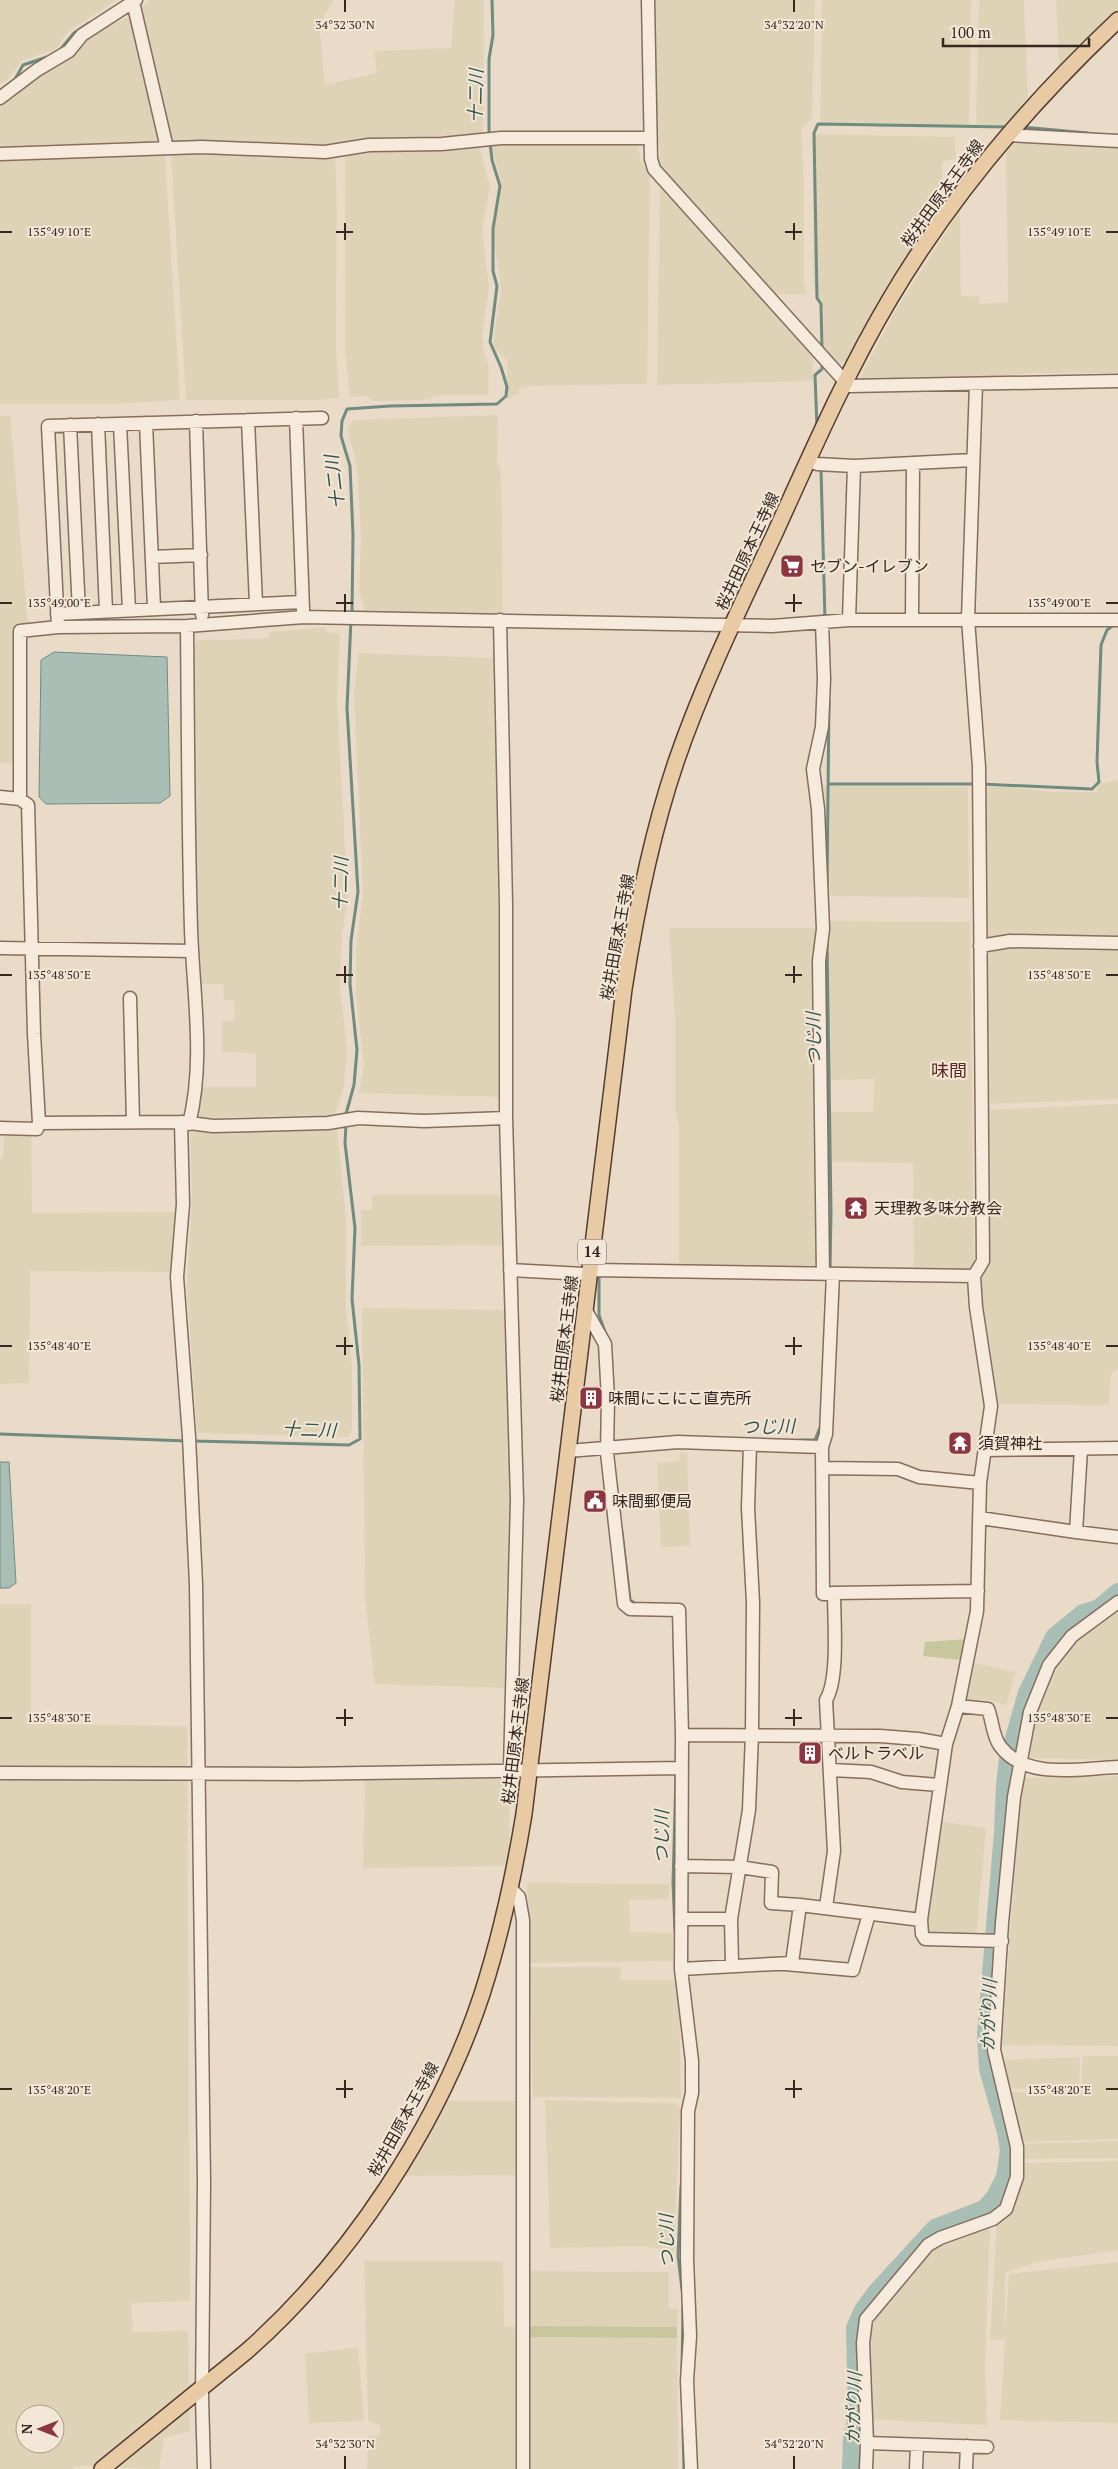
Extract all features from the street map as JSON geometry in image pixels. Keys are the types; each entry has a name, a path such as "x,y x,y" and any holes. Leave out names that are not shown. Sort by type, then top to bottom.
{"main road":[{"name":"桜井田原本王寺線","path":"102,2469 203,2388 270,2331 319,2278 377,2201 397,2170 436,2102 465,2039 482,1995 511,1889 524,1814 624,989 644,878 675,764 694,713 732,624 818,463 846,382 889,300 918,254 978,170 1071,65 1118,20"}],"street":[{"path":"648,0 650,138 651,159 654,169 849,386 1118,381"},
{"path":"0,98 38,70 69,51 82,35 117,6 134,1 167,148"},
{"path":"1007,135 1118,141"},
{"path":"0,154 202,147 325,152 369,145 442,144 501,138 650,138"},
{"path":"976,384 968,619 979,767 983,1261 974,1276 976,1307 991,1406 980,1483 977,1611 958,1706 946,1744 921,1920 922,1934 925,1939 1002,1941"},
{"path":"296,418 304,617"},
{"path":"57,620 48,426 322,418"},
{"path":"248,420 256,604"},
{"path":"196,421 202,624"},
{"path":"146,423 154,608"},
{"path":"98,424 106,611"},
{"path":"120,424 129,610"},
{"path":"70,425 80,612"},
{"path":"818,463 854,466 912,465 973,460"},
{"path":"912,465 912,619"},
{"path":"849,620 854,466"},
{"path":"152,557 200,555"},
{"path":"20,799 20,631 80,612 302,602"},
{"path":"57,620 187,626 304,617 772,626 849,620 1118,620"},
{"path":"500,620 506,904 506,1118 517,1500 510,1770"},
{"path":"822,622 824,679 822,727 813,769 818,809 823,929 819,961 828,1274 826,1434 822,1447 822,1594 978,1591"},
{"path":"187,626 188,831 197,1033 193,1109 185,1123 183,1204 177,1277 189,1437 195,1574 204,2182 204,2469"},
{"path":"0,797 20,799 28,805 39,1123 37,1129 0,1128"},
{"path":"980,946 1010,941 1118,943"},
{"path":"0,948 192,951"},
{"path":"130,998 133,1122"},
{"path":"39,1123 133,1122 185,1123 214,1126 328,1123 358,1118 424,1121 506,1118"},
{"path":"510,1270 584,1274 590,1271 974,1276"},
{"path":"585,1310 605,1344 608,1399 607,1448 624,1604 630,1609 679,1610 682,1735 680,1768 681,1969 692,2061 692,2093 688,2111 687,2258 690,2336 687,2381 691,2469"},
{"path":"568,1451 678,1442 822,1447"},
{"path":"732,1964 731,1919 749,1810 752,1734 753,1602 748,1508 750,1445"},
{"path":"986,1450 1118,1448"},
{"path":"1076,1532 1081,1449"},
{"path":"823,1468 898,1469 919,1477 980,1483"},
{"path":"980,1518 1118,1537"},
{"path":"826,1907 834,1850 826,1700 832,1690 834,1593"},
{"path":"866,2469 868,2443 863,2343 866,2319 928,2245 940,2238 993,2219 1006,2209 1017,2177 1017,2147 994,2050 1014,1797 1030,1712 1049,1665 1072,1636 1118,1602"},
{"path":"958,1706 988,1709 994,1735 1001,1747 1020,1763 1029,1767 1046,1769 1118,1767"},
{"path":"682,1735 880,1736 918,1739 946,1744"},
{"path":"0,1773 199,1775 680,1768"},
{"path":"831,1770 871,1772 902,1782 939,1785"},
{"path":"681,1866 740,1867 772,1872 771,1904 826,1907 921,1920"},
{"path":"511,1889 519,1896 523,1920 524,2469"},
{"path":"785,1964 792,1963 800,1905"},
{"path":"681,1969 732,1964 785,1964 853,1970 869,1914"},
{"path":"681,1919 731,1919"},
{"path":"868,2443 987,2447"},
{"path":"916,2469 917,2445"},
{"path":"966,2469 967,2446"}],"shaded area":[{"path":"0,0 117,0 70,30 55,50 23,60 7,80 0,84"},
{"path":"150,0 334,0 325,14 320,31 325,85 377,73 374,51 451,48 455,0 484,0 483,136 324,147 171,143 139,9"},
{"path":"655,0 815,0 812,117 801,129 804,182 804,282 806,294 774,294 659,164 660,146 655,137"},
{"path":"822,0 971,0 969,126 887,127 820,124"},
{"path":"979,0 1024,0 1028,98 1003,128 976,126"},
{"path":"1056,0 1118,0 1118,10 1059,65"},
{"path":"132,16 160,140 159,144 0,150 0,106 16,96 96,30"},
{"path":"813,134 955,137 956,159 942,161 942,205 898,272 849,362 835,363 822,348 824,312 815,294 813,281"},
{"path":"1016,140 1118,147 1118,373 1031,373 972,378 859,379 896,310 960,210 961,296 979,297 979,304 1008,302 1006,153"},
{"path":"637,143 641,162 650,174 647,384 531,386 518,389 520,393 507,399 507,361 496,350 493,343 501,288 493,232 499,206 501,181 491,144"},
{"path":"479,145 490,187 482,229 489,287 482,337 484,352 489,366 488,395 442,395 423,400 379,401 373,401 367,396 350,397 345,351 345,155 361,151 437,151"},
{"path":"171,153 299,158 335,156 337,207 336,345 339,398 315,400 186,400"},
{"path":"160,154 165,156 180,400 112,404 0,404 0,160"},
{"path":"660,186 813,357 813,381 657,385"},
{"path":"498,415 497,464 500,466 501,473 503,615 365,612 359,591 361,539 357,466 347,427 354,420"},
{"path":"0,416 10,416 28,624 13,629 14,763 0,763"},
{"path":"325,627 327,632 340,634 337,700 348,901 342,933 340,986 347,1048 344,1086 336,1112 331,1115 198,1118 202,1087 256,1087 256,1053 222,1052 222,1021 235,1021 234,1000 224,1000 223,984 201,984 196,948 192,707 193,647 198,640 262,639 269,637 270,632"},
{"path":"54,652 167,657 170,796 160,803 46,804 39,797 41,660"},
{"path":"358,653 495,658 502,1097 359,1093 364,1065 356,996 356,950 363,892 354,696"},
{"path":"1118,780 1118,939 987,940 984,787 1009,787 1053,792 1097,792 1099,784"},
{"path":"823,786 968,787 969,898 829,896 826,805"},
{"path":"829,921 970,922 974,1263 969,1269 914,1269 913,1163 832,1162 830,1112 873,1112 874,1079 829,1080 826,958"},
{"path":"669,928 816,928 818,930 821,1268 679,1267 679,1125 675,1109 675,1015"},
{"path":"1060,946 1118,949 1118,1099 987,1104 986,953 1005,947"},
{"path":"1118,1104 1118,1369 1111,1373 1109,1405 997,1404 997,1393 985,1328 981,1280 989,1256 987,1110"},
{"path":"337,1128 346,1219 346,1309 352,1366 352,1430 348,1437 197,1433 187,1288 192,1199 190,1132"},
{"path":"4,1136 31,1136 32,1213 178,1212 175,1272 30,1271 29,1383 0,1384 0,1159 3,1158"},
{"path":"372,1195 501,1195 503,1245 361,1246 361,1210 372,1210"},
{"path":"362,1308 506,1310 512,1494 506,1607 506,1688 375,1684 365,1601"},
{"path":"680,1452 687,1454 690,1546 661,1547 657,1466 658,1463 679,1461"},
{"path":"0,1462 9,1462 16,1583 9,1588 0,1588"},
{"path":"0,1604 31,1604 31,1724 187,1726 190,2301 131,2303 133,2332 188,2331 190,2431 164,2438 159,2469 74,2466 73,2469 0,2469"},
{"path":"1118,1611 1118,1760 1029,1758 1036,1710 1054,1669 1073,1641"},
{"path":"970,1662 1016,1672 1006,1705 988,1700 963,1699"},
{"path":"365,1776 510,1776 509,1849 505,1866 363,1868"},
{"path":"1118,1776 1118,2046 1002,2045 1020,1796 1025,1778"},
{"path":"936,1821 986,1828 976,1939 931,1937 924,1931"},
{"path":"527,1883 669,1884 669,1899 629,1900 630,1932 673,1933 673,1961 530,1963"},
{"path":"530,1967 620,1967 621,1980 675,1980 679,2004 681,2098 533,2097"},
{"path":"1083,2056 1118,2056 1118,2139 1019,2142 1009,2092 1081,2094"},
{"path":"1080,2057 1079,2091 1007,2088 1002,2060"},
{"path":"545,2100 676,2103 680,2107 674,2253 647,2246 550,2248"},
{"path":"447,2101 516,2101 516,2143 521,2144 520,2175 405,2176"},
{"path":"1118,2141 1118,2158 1019,2159 1019,2144"},
{"path":"1118,2161 1118,2250 1037,2262 1005,2273 1005,2335 1009,2274 1118,2262 1118,2423 1000,2420 1005,2339 990,2340 997,2221 1021,2163"},
{"path":"990,2226 985,2368 987,2425 870,2419 867,2343 871,2324 930,2251 941,2241"},
{"path":"364,2261 503,2261 504,2326 515,2327 519,2469 367,2469 368,2436 380,2435 380,2425 369,2422 368,2418"},
{"path":"530,2271 669,2272 669,2309 678,2309 677,2327 530,2326"},
{"path":"530,2337 677,2338 678,2469 529,2469"},
{"path":"358,2347 364,2421 309,2423 305,2354"}],"green space":[{"path":"967,1639 962,1660 923,1656 925,1642"},
{"path":"530,2326 677,2327 677,2338 530,2337"}],"waterway":[{"name":"十二川","path":"489,136 489,59 493,35 492,0"},
{"path":"59,51 74,33 89,23"},
{"path":"14,81 23,65 47,57"},
{"path":"822,351 821,304 817,298 814,133 818,124 1008,127"},
{"path":"1022,127 1088,133"},
{"name":"十二川","path":"352,614 353,535 350,466 341,436 342,421 347,409 390,406 497,404 506,396 507,387 490,342 497,286 493,271 493,229 500,186 492,160 490,142"},
{"path":"817,428 815,375 822,369 822,362"},
{"path":"821,469 825,620"},
{"name":"十二川","path":"346,1114 354,1085 357,1050 350,984 351,940 358,892 347,708 351,620"},
{"path":"981,784 1092,789 1099,782 1097,762 1101,645 1107,630 1115,624"},
{"name":"つじ川","path":"827,887 829,703"},
{"path":"829,784 975,784"},
{"name":"つじ川","path":"827,941 831,1212 830,1270"},
{"name":"十二川","path":"193,1441 349,1445 360,1439 359,1365 352,1299 355,1228 345,1143 346,1124"},
{"path":"599,1276 599,1315 606,1335"},
{"name":"つじ川","path":"800,1440 815,1440 821,1425"},
{"name":"十二川","path":"0,1434 187,1441"},
{"name":"つじ川","path":"622,1532 630,1600 636,1604"},
{"name":"かがり川","path":"851,2469 852,2437 857,2415 855,2328 863,2310 877,2291 935,2228 984,2209 995,2197 1005,2177 1009,2150 1006,2132 988,2069 986,2033 1008,1759 1027,1693 1054,1637 1083,1613 1099,1608 1118,1592"},
{"name":"つじ川","path":"675,1931 673,1883 676,1775"},
{"name":"つじ川","path":"681,2186 678,2256 682,2289"},
{"name":"つじ川","path":"682,2367 683,2308"},
{"name":"つじ川","path":"683,2430 684,2469"}],"place":[{"name":"セブン-イレブン","path":"792,566"},
{"name":"天理教多味分教会","path":"856,1208"},
{"name":"味間にこにこ直売所","path":"591,1398"},
{"name":"須賀神社","path":"960,1443"},
{"name":"味間郵便局","path":"595,1501"},
{"name":"ベルトラベル","path":"810,1753"}],"district":[{"name":"味間","path":"949,1071"}]}
